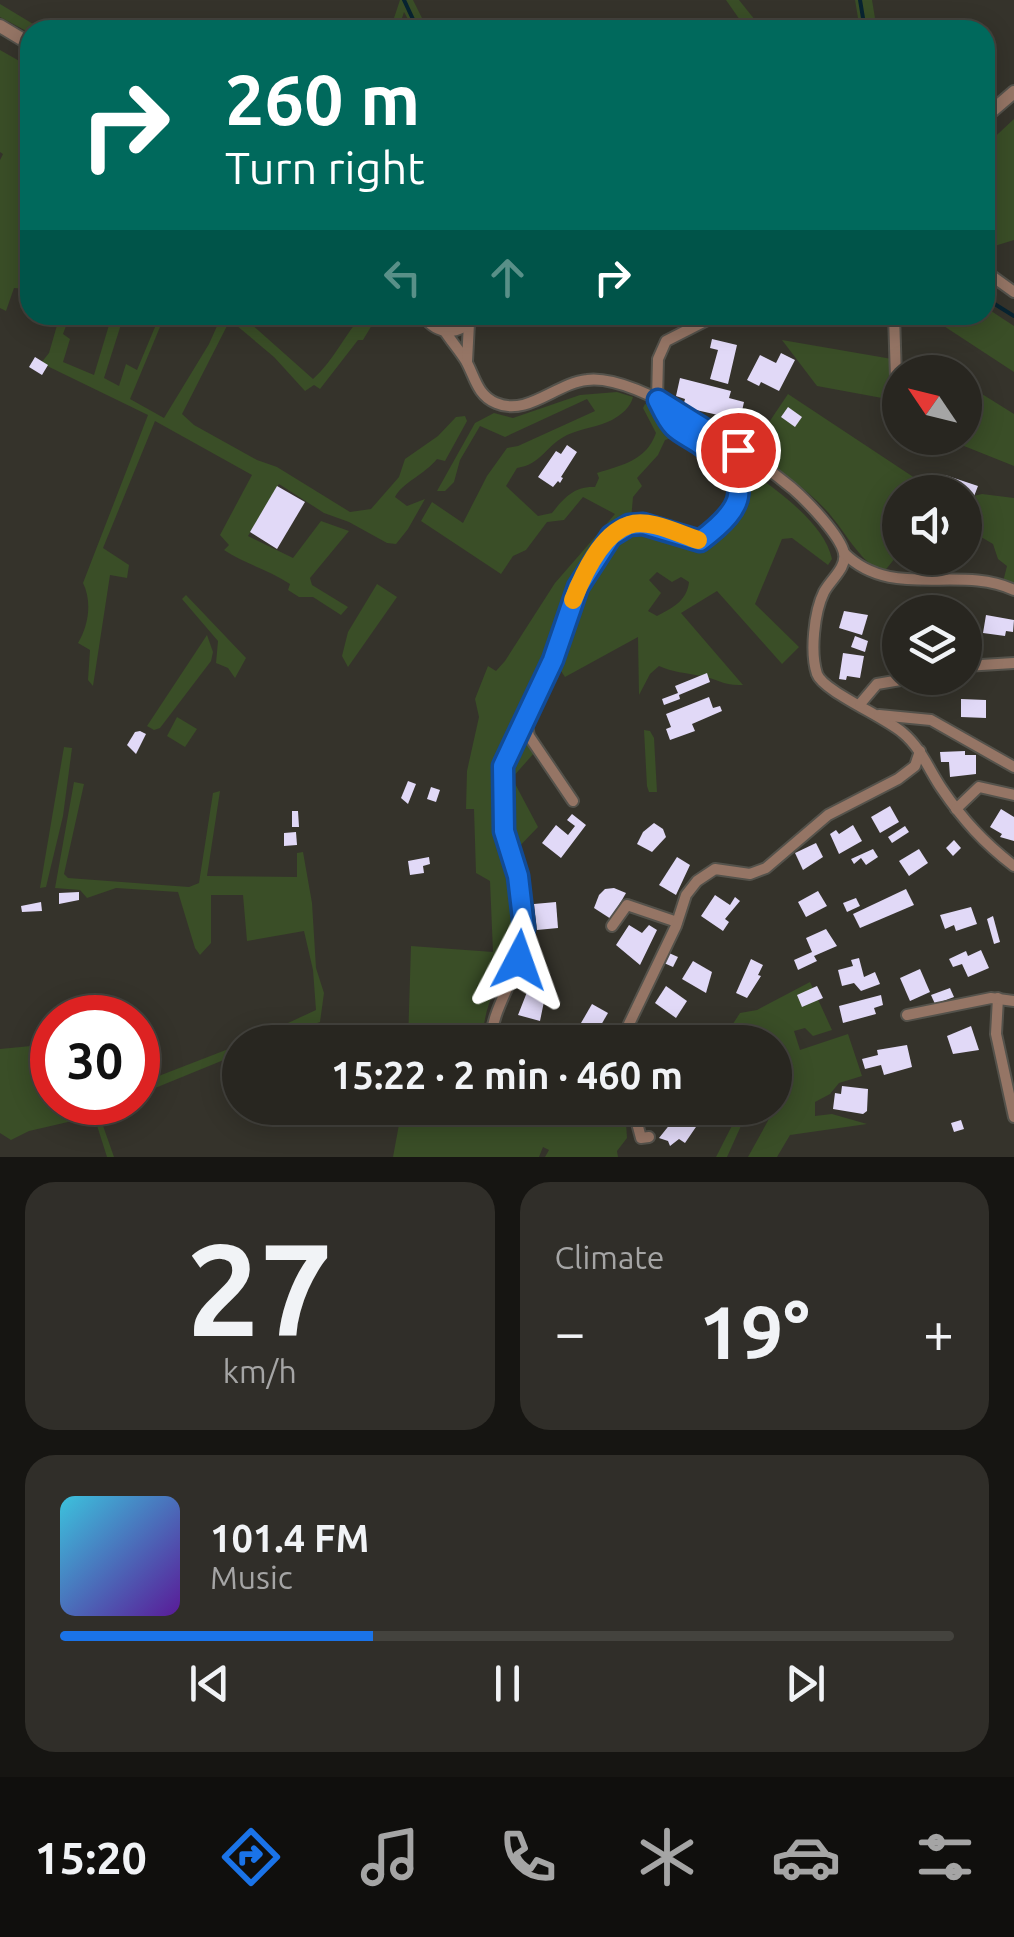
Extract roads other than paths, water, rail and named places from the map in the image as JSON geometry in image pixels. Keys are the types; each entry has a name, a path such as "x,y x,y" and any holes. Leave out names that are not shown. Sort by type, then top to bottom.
{"street":[{"path":"995,108 1014,92"},
{"path":"433,325 444,330 461,325"},
{"path":"466,362 472,325"},
{"path":"495,1025 514,980 524,928 518,876 504,831 503,766 553,660 578,587 611,536 629,525 643,524 700,541 737,507 740,491 721,459 674,427 658,400 658,358 666,341 697,325"},
{"path":"894,325 895,355"},
{"path":"444,330 466,362 474,383 500,406 524,406 571,382 615,381 658,400 795,491 860,569 883,577 990,584 1014,590"},
{"path":"844,553 842,566 821,596 814,658 818,678 829,690 860,704 906,736 976,834 1014,866"},
{"path":"982,665 1014,663"},
{"path":"860,704 882,683"},
{"path":"878,715 931,720 1014,767"},
{"path":"525,716 529,736 573,801"},
{"path":"629,1024 678,922 686,895 707,873 715,869 750,874 766,868 828,815 898,779 915,766 920,751"},
{"path":"956,809 979,787 1014,794"},
{"path":"612,926 626,905 678,922"},
{"path":"907,1015 998,998 1014,1001"},
{"path":"998,998 996,1034 1014,1117"},
{"path":"638,1125 641,1138 649,1137"}],"waterway":[{"path":"404,0 413,20"},
{"path":"860,0 863,20"},
{"path":"995,304 1014,316"}]}
